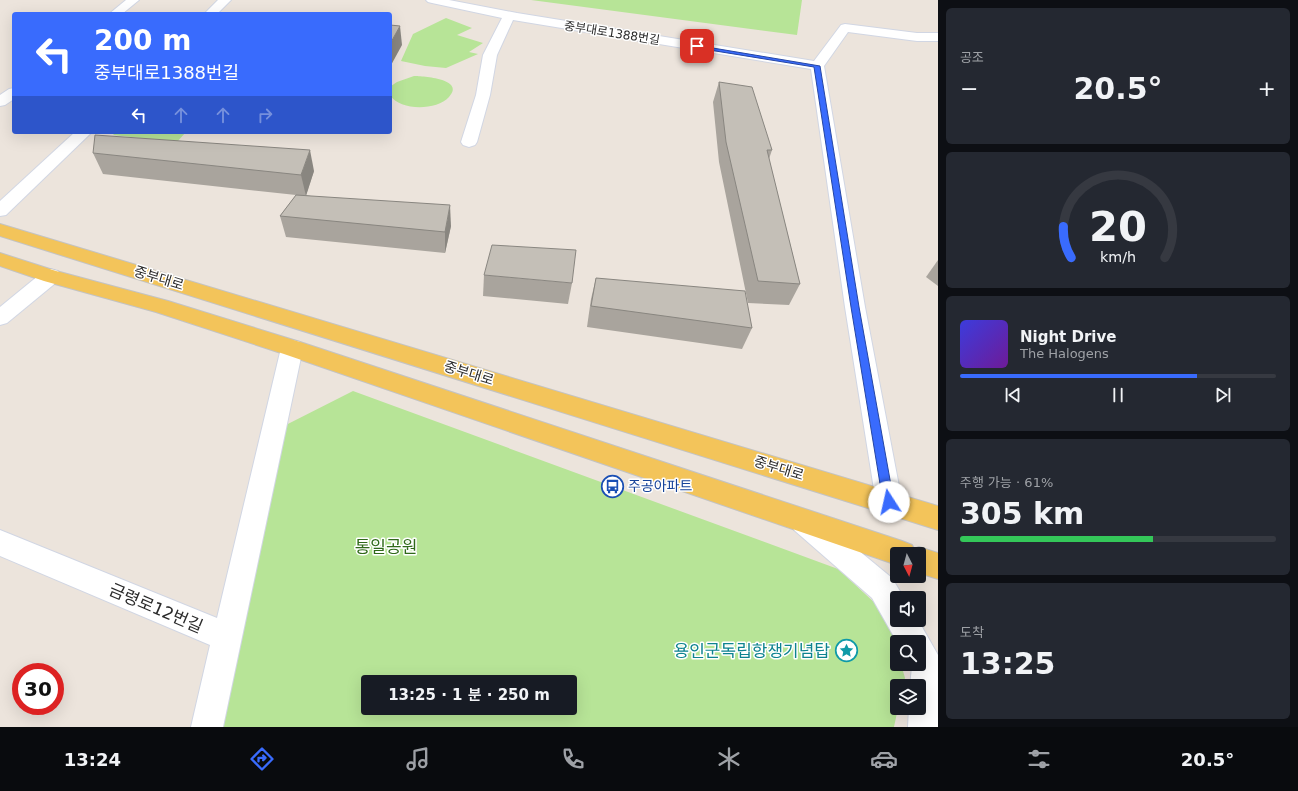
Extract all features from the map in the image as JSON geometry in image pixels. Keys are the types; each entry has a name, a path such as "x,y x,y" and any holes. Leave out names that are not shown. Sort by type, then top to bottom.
{"main road":[{"name":"중부대로","path":"0,230 938,518"},
{"name":"중부대로","path":"0,259 51,276 161,306 292,348 890,550"},
{"path":"926,562 938,566"}],"street":[{"path":"118,12 133,0"},
{"path":"212,12 225,0"},
{"name":"중부대로1388번길","path":"432,0 510,16 817,66"},
{"path":"470,142 483,96 490,55 510,16"},
{"path":"889,502 855,307 817,66 845,28 917,37 938,37"},
{"path":"0,84 12,87"},
{"path":"0,102 12,93"},
{"path":"0,211 82,134"},
{"path":"0,318 51,276"},
{"path":"207,727 292,348"},
{"path":"802,520 882,588 890,602"},
{"name":"금령로12번길","path":"0,543 227,638"},
{"path":"924,727 926,663"}],"green space":[{"path":"531,0 802,0 797,35"},
{"path":"446,18 472,28 457,35 483,43 469,52 478,54 446,68 425,66 401,61 413,34"},
{"path":"414,76 434,78 448,82 452,86 453,91 443,102 436,105 427,107 410,106 402,104 392,97 392,85"},
{"path":"114,134 184,134 177,142 113,135"},
{"name":"통일공원","path":"353,391 838,569 888,615 893,635 890,635 890,671 903,671 905,678 890,679 890,715 897,715 894,727 207,727 274,431"}],"building":[{"path":"392,25 400,26 392,40"},
{"path":"719,82 752,87 772,150 767,150 800,284 758,281 726,142"},
{"path":"95,135 310,150 301,175 93,153"},
{"path":"296,195 450,205 445,232 280,216"},
{"path":"492,245 576,250 572,283 484,275"},
{"path":"596,278 745,291 752,328 591,306"}],"place":[{"name":"주공아파트","path":"613,486"},
{"name":"용인군독립항쟁기념탑","path":"846,651"}],"route":[{"path":"697,46 817,66 855,307 889,502"}]}
